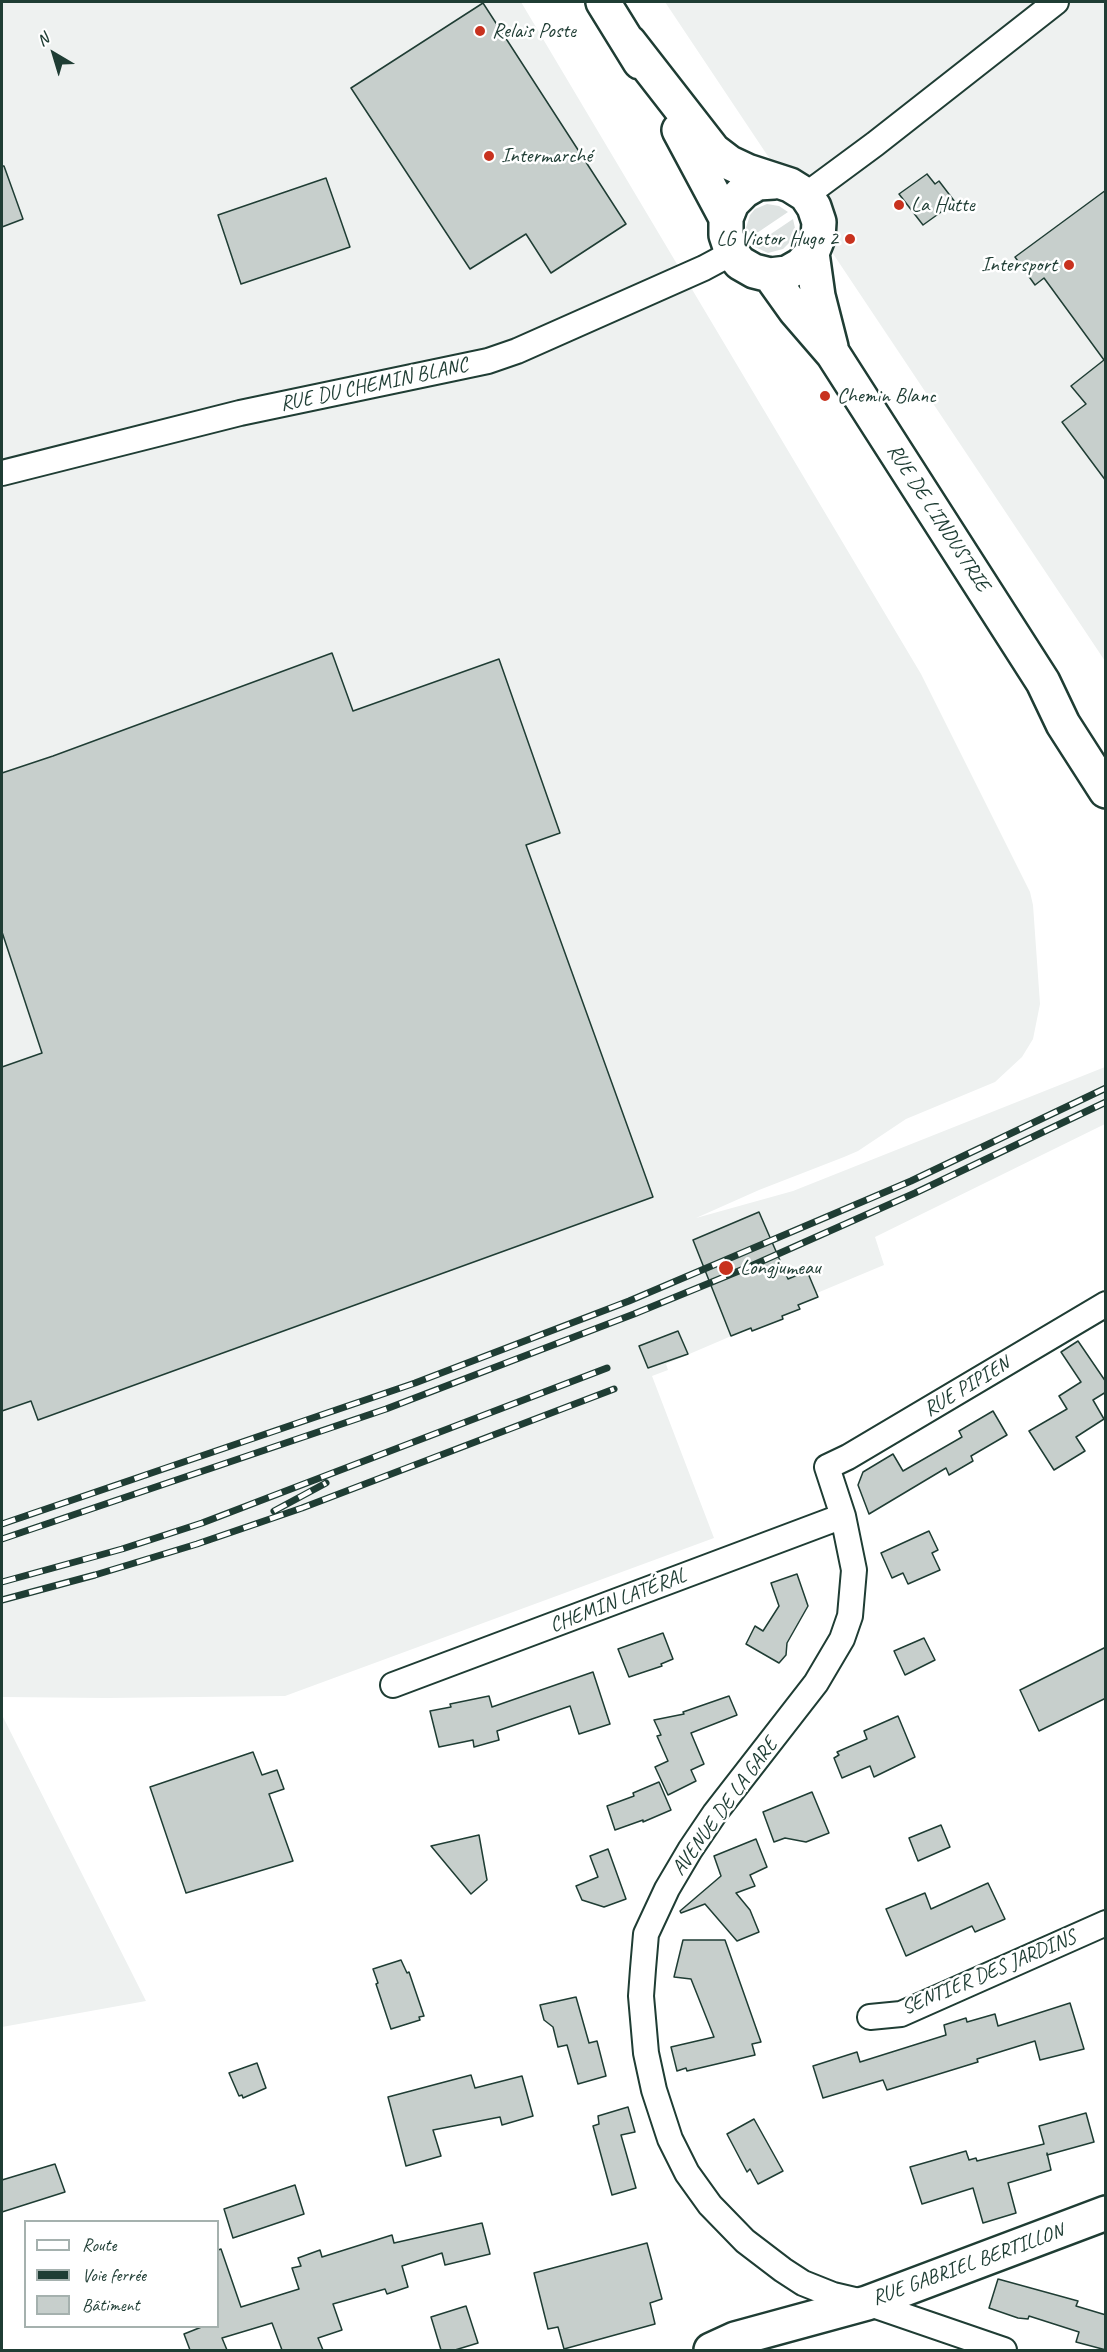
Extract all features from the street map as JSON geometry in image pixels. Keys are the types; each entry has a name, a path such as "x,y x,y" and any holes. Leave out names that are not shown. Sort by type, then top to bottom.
{"street":[{"path":"603,2 629,42 726,218"},
{"path":"806,195 1056,2"},
{"path":"629,42 713,150 730,163 774,182 790,185 806,195 814,207 819,222 818,238 812,253 801,265 787,273 770,275 754,271 740,263 732,253 726,234 726,218 732,204 744,192 758,183 774,182"},
{"name":"RUE DU CHEMIN BLANC","path":"2,473 240,413 488,360 517,351 704,268 732,253"},
{"name":"RUE DE L'INDUSTRIE","path":"812,253 818,296 833,354"},
{"name":"RUE DE L'INDUSTRIE","path":"770,275 795,310 833,354 1043,682 1063,724 1106,791"},
{"name":"RUE DE L'INDUSTRIE","path":"1043,682 1071,711 1106,760"},
{"name":"RUE PIPIEN","path":"827,1467 849,1457 1106,1304"},
{"name":"AVENUE DE LA GARE","path":"827,1467 843,1516 854,1570 854,1592 850,1616 842,1639 816,1683 716,1813 667,1890 646,1934 641,1996 646,2053 654,2090 670,2139 687,2173 710,2205 745,2241 803,2283 833,2295 867,2303 1004,2350"},
{"name":"CHEMIN LATÉRAL","path":"393,1685 843,1516"},
{"name":"SENTIER DES JARDINS","path":"870,2017 901,2014 1106,1923"},
{"name":"RUE GABRIEL BERTILLON","path":"711,2350 735,2339 867,2303 1106,2213"}],"shaded area":[{"path":"2,2 521,2 921,674 1030,892 1033,905 1040,1004 1033,1039 1022,1057 995,1082 906,1119 858,1151 696,1218 793,1191 1105,1067 1105,1124 875,1237 884,1265 817,1293 818,1297 799,1305 800,1309 782,1316 783,1319 752,1331 750,1328 666,1364 668,1370 652,1376 714,1538 285,1696 2,1697"},
{"path":"665,2 1105,2 1105,661"},
{"path":"767,204 779,206 788,212 748,239 746,228 750,215 755,209"},
{"path":"793,219 795,228 792,240 783,249 768,253 753,246"},
{"path":"2,1715 146,2001 2,2027"}],"building":[{"name":"Intermarché","path":"483,3 626,224 551,273 526,234 470,269 351,88"},
{"path":"2,166 4,166 23,219 2,227"},
{"path":"927,174 935,184 939,181 955,202 923,225 899,194"},
{"path":"326,178 350,247 241,284 218,215"},
{"name":"Intersport","path":"1106,190 1106,481 1062,422 1086,404 1071,386 1104,360 1044,278 1035,285 1015,257"},
{"path":"332,653 353,711 499,659 560,833 526,845 653,1197 38,1420 31,1401 2,1411 2,1067 42,1053 2,932 2,773"},
{"path":"759,1212 788,1279 807,1271 818,1297 798,1305 800,1309 782,1316 783,1319 731,1336 693,1240"},
{"path":"678,1331 688,1354 648,1368 639,1346"},
{"path":"1078,1341 1106,1382 1106,1392 1093,1400 1104,1419 1076,1437 1085,1451 1054,1470 1029,1431 1067,1409 1059,1396 1081,1382 1061,1352"},
{"path":"993,1411 1007,1435 971,1456 973,1461 949,1475 946,1468 869,1514 858,1485 863,1472 893,1454 903,1471 962,1437 959,1431"},
{"path":"929,1531 938,1550 932,1553 940,1570 908,1584 903,1573 892,1578 881,1553"},
{"path":"797,1574 808,1606 787,1643 786,1655 779,1663 746,1644 755,1626 763,1631 779,1606 771,1583"},
{"path":"663,1633 673,1659 661,1664 662,1666 629,1677 618,1649"},
{"path":"924,1638 935,1660 905,1675 894,1651"},
{"path":"1106,1647 1106,1698 1039,1731 1020,1690"},
{"path":"593,1672 610,1724 579,1734 570,1706 497,1731 499,1740 474,1747 473,1740 439,1747 430,1711 451,1707 450,1704 489,1696 492,1707"},
{"path":"729,1696 737,1715 691,1733 704,1764 691,1770 696,1781 668,1795 655,1767 668,1761 657,1736 661,1735 654,1720 684,1714 683,1712"},
{"path":"898,1716 915,1757 874,1777 870,1766 842,1778 834,1758 839,1755 837,1752 867,1739 864,1731"},
{"path":"253,1752 262,1775 277,1770 284,1789 269,1794 293,1861 186,1893 150,1787"},
{"path":"659,1782 671,1810 643,1822 643,1820 615,1830 607,1806 634,1796 633,1793"},
{"path":"812,1792 829,1833 806,1842 785,1838 774,1842 763,1812"},
{"path":"941,1825 950,1847 918,1861 909,1838"},
{"path":"479,1835 487,1880 471,1894 431,1846"},
{"path":"756,1839 767,1867 750,1875 755,1886 736,1893 750,1910 759,1932 737,1941 705,1904 681,1913 680,1911 721,1876 714,1856"},
{"path":"608,1849 626,1899 604,1907 582,1900 576,1886 598,1877 590,1856"},
{"path":"988,1883 1005,1919 975,1932 972,1926 906,1956 886,1909 925,1893 931,1909"},
{"path":"683,1940 725,1940 761,2042 752,2044 755,2055 687,2071 686,2068 677,2071 671,2047 714,2037 691,1979 674,1977"},
{"path":"401,1960 407,1973 409,1972 424,2016 419,2017 420,2020 391,2029 373,1969"},
{"path":"576,1997 589,2043 597,2041 606,2076 578,2084 567,2045 558,2047 553,2027 544,2020 540,2005"},
{"path":"1070,2003 1084,2049 1040,2060 1035,2041 977,2059 978,2062 887,2090 883,2080 823,2098 813,2066 857,2052 860,2062 946,2035 944,2025 966,2018 967,2022 995,2014 998,2026"},
{"path":"257,2063 266,2088 243,2098 242,2095 239,2096 229,2073"},
{"path":"471,2075 475,2088 522,2076 533,2116 502,2125 500,2117 433,2130 441,2156 406,2166 388,2097"},
{"path":"628,2107 635,2132 621,2135 636,2188 612,2195 593,2126 599,2124 598,2116"},
{"path":"1086,2113 1094,2142 1047,2155 1051,2170 1008,2183 1016,2213 983,2223 973,2188 922,2204 910,2167 966,2151 969,2160 976,2158 977,2161 1044,2144 1039,2126"},
{"path":"754,2119 783,2171 758,2184 750,2169 747,2172 727,2134"},
{"path":"55,2164 65,2192 2,2212 2,2180"},
{"path":"295,2185 304,2214 233,2238 224,2209"},
{"path":"482,2223 490,2254 445,2265 442,2253 402,2266 408,2287 387,2294 385,2289 333,2304 342,2330 318,2338 323,2350 282,2350 272,2323 222,2338 227,2350 190,2350 184,2334 199,2328 219,2328 219,2250 221,2249 241,2307 299,2289 292,2268 301,2266 298,2258 320,2250 322,2257 392,2235 394,2243"},
{"path":"647,2243 662,2299 650,2303 655,2324 564,2349 558,2327 548,2329 534,2273"},
{"path":"998,2279 1078,2301 1076,2306 1106,2315 1106,2350 1076,2342 1079,2332 1029,2316 1028,2319 1018,2318 989,2308"},
{"path":"466,2306 478,2343 455,2350 441,2350 431,2317"}],"railway":[{"path":"2,1524 415,1383 629,1301 911,1181 1106,1088"},
{"path":"2,1539 386,1409 634,1314 751,1266 915,1193 1106,1102"},
{"path":"2,1582 122,1549 202,1523 607,1368"},
{"path":"2,1600 197,1544 302,1508 614,1389"},
{"path":"274,1511 326,1483"}],"place":[{"name":"Relais Poste","path":"480,31"},
{"name":"Intermarché","path":"489,156"},
{"name":"La Hutte","path":"899,205"},
{"name":"LG Victor Hugo 2","path":"850,239"},
{"name":"Intersport","path":"1069,265"},
{"name":"Chemin Blanc","path":"825,396"},
{"name":"Longjumeau","path":"726,1268"}]}
